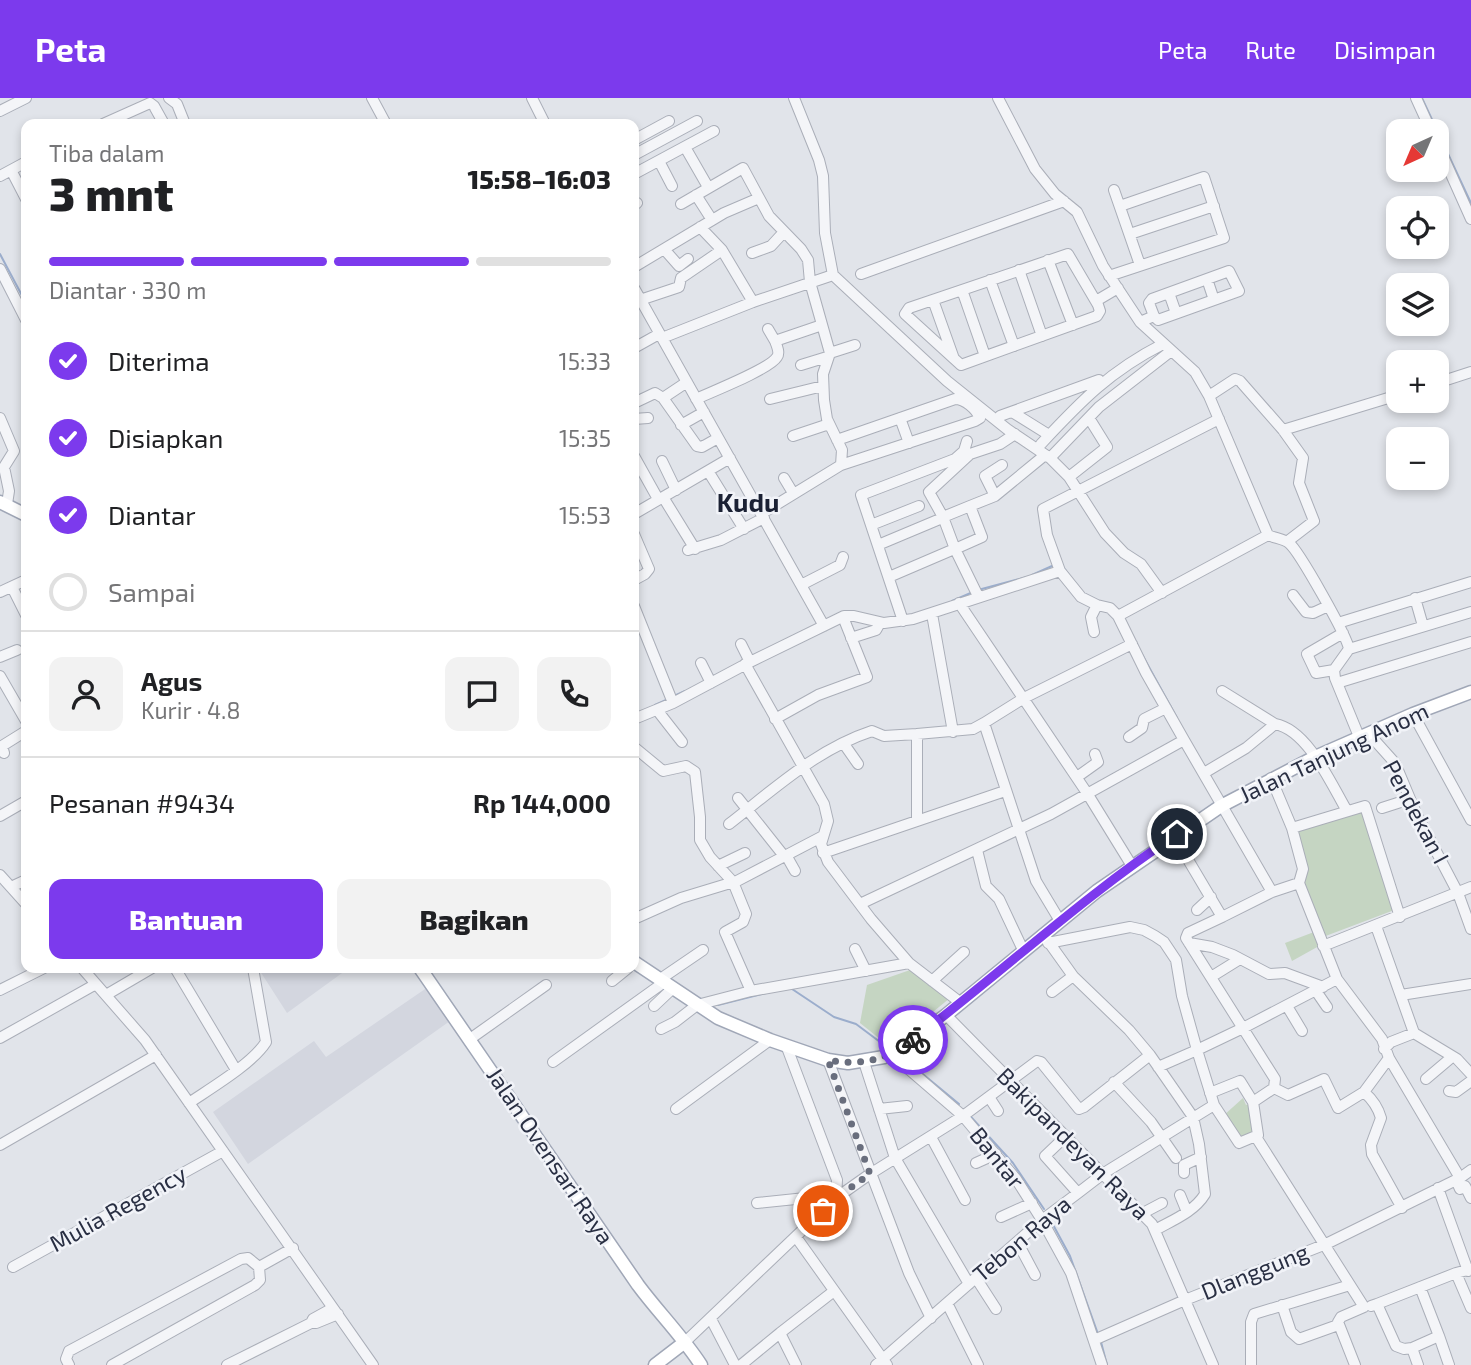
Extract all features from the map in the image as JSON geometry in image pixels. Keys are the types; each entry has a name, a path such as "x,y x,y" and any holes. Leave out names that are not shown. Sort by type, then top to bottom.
{"main road":[{"path":"4,503 21,512"},
{"name":"Jalan Tanjung Anom","path":"639,966 728,1023 770,1041 828,1060 848,1063 864,1062 891,1054 946,1015 1023,950 1046,938 1060,920 1174,836 1221,806 1315,757 1471,692"},
{"name":"Jalan Ovensari Raya","path":"423,973 638,1285 701,1365"},
{"path":"655,1365 685,1342"}],"street":[{"path":"0,111 26,98"},
{"path":"169,98 177,104 183,119"},
{"path":"372,98 383,119"},
{"path":"532,98 542,119"},
{"path":"794,98 820,160 825,233 833,275 947,381 1048,457 1069,477 1105,533 1124,553 1142,564 1162,593"},
{"path":"998,98 1035,169 1055,194 1077,212 1093,247 1140,322 1189,365 1209,396 1268,535"},
{"path":"1416,98 1426,119"},
{"path":"114,119 150,103 161,119"},
{"path":"639,137 669,121"},
{"path":"639,152 697,121"},
{"path":"639,171 714,131"},
{"path":"685,147 708,187"},
{"path":"659,160 672,186"},
{"path":"0,176 21,165"},
{"path":"681,204 743,168 769,216 806,255 810,282 829,355 823,386 829,424 842,450 841,465"},
{"path":"11,170 21,188"},
{"path":"1449,170 1471,219"},
{"path":"1094,299 1140,265 1224,238 1204,177 1120,206"},
{"path":"1114,190 1140,265"},
{"path":"696,195 712,220"},
{"path":"639,264 712,220 758,198"},
{"path":"861,274 1064,201"},
{"path":"1130,234 1214,206"},
{"path":"700,227 722,250 753,302"},
{"path":"752,253 771,246 783,233"},
{"path":"664,249 682,270"},
{"path":"682,270 722,250"},
{"path":"1068,254 1099,308 1099,314 961,365 905,314 909,308 1018,270 1068,254"},
{"path":"688,259 682,270 679,287 640,300 823,624"},
{"path":"1048,260 1073,325"},
{"path":"0,269 21,310"},
{"path":"1018,270 1042,336"},
{"path":"1229,271 1239,291 1158,320 1154,316 1150,301 1168,293 1229,271"},
{"path":"639,346 833,275"},
{"path":"1207,279 1214,300"},
{"path":"990,280 1014,346"},
{"path":"962,290 985,356"},
{"path":"1168,293 1175,313"},
{"path":"933,300 954,359"},
{"path":"1140,322 1154,316"},
{"path":"775,341 822,325"},
{"path":"696,398 753,373 775,359 778,353 768,329"},
{"path":"801,365 855,345"},
{"path":"1041,444 1087,395 1110,376 1135,359 1167,347"},
{"path":"878,545 995,496 1048,457 1167,347"},
{"path":"1449,379 1471,372"},
{"path":"1000,416 1110,376"},
{"path":"1209,396 1238,380 1283,430 1303,458 1299,483 1314,518 1311,525 1288,541"},
{"path":"663,398 687,382"},
{"path":"770,399 823,386"},
{"path":"639,400 655,393 663,398 700,447 718,438"},
{"path":"639,464 692,550 744,529 793,493 841,465 980,418 959,399 837,440"},
{"path":"1283,430 1386,399"},
{"path":"681,425 704,412"},
{"path":"1012,412 1049,435"},
{"path":"0,418 14,451 4,467 9,491 4,503"},
{"path":"639,419 648,418"},
{"path":"900,418 909,443"},
{"path":"1069,477 1107,447 1089,418"},
{"path":"1219,419 1042,510 1058,567 1082,597 1120,615 1166,708 1272,892"},
{"path":"793,436 829,424"},
{"path":"977,593 953,549 930,491 970,454 1000,444 1015,434"},
{"path":"902,618 861,495 955,458 964,451 967,441"},
{"path":"639,511 730,458"},
{"path":"662,461 676,490"},
{"path":"995,496 985,476 1002,465"},
{"path":"708,471 744,529"},
{"path":"784,478 793,493"},
{"path":"871,525 919,506"},
{"path":"889,577 982,537 970,506"},
{"path":"1120,615 1268,535 1288,541 1338,623 1349,649"},
{"path":"639,546 649,569 639,577"},
{"path":"801,585 836,568 843,557"},
{"path":"639,717 823,624 843,617 854,616 880,623 932,614 977,593 1058,567"},
{"path":"0,592 21,582"},
{"path":"1338,623 1415,598 1470,586"},
{"path":"12,587 21,605"},
{"path":"1293,595 1306,612 1313,613 1328,606"},
{"path":"1415,598 1423,626"},
{"path":"959,603 1077,777 1132,866"},
{"path":"1094,632 1091,617 1097,605"},
{"path":"1343,633 1307,655 1316,673 1334,670 1349,649 1471,611"},
{"path":"932,614 953,732"},
{"path":"775,719 818,695 865,678 866,671 843,617"},
{"path":"639,618 672,699"},
{"path":"851,638 876,630 880,623"},
{"path":"1337,683 1471,642"},
{"path":"729,824 801,765 873,730 884,736 953,732 984,723 1024,698 1132,643"},
{"path":"741,644 775,719 827,813 828,821 821,844 824,853 860,904 909,963 961,1003"},
{"path":"0,657 17,650"},
{"path":"701,663 710,680"},
{"path":"1334,670 1337,683 1364,737"},
{"path":"0,676 21,712"},
{"path":"1222,691 1298,735 1315,757 1347,811"},
{"path":"936,707 949,707"},
{"path":"1129,737 1142,729 1144,719 1166,708"},
{"path":"657,710 682,742"},
{"path":"1413,714 1471,820"},
{"path":"984,723 1041,892 1060,920"},
{"path":"1204,774 1246,748 1275,724"},
{"path":"4,753 2,746 21,734"},
{"path":"917,734 917,821"},
{"name":"Pendekan I","path":"1364,737 1395,762 1410,799 1458,892 1471,929"},
{"path":"860,904 1018,830 1184,740"},
{"path":"844,744 858,764"},
{"path":"639,751 659,769 686,766 695,772 700,817 699,840 733,882 747,917 728,929 726,935 751,991"},
{"path":"1077,777 1097,763 1098,757 1095,754"},
{"path":"1271,778 1292,828 1303,869 1299,883 1337,979 1387,1047 1458,1179 1460,1189 1465,1186 1471,1198"},
{"path":"824,853 1005,791"},
{"path":"738,798 795,871"},
{"path":"1382,808 1410,799"},
{"path":"0,816 21,804"},
{"path":"1292,828 1365,806 1400,916"},
{"path":"639,917 681,898 733,882 823,836"},
{"path":"1174,836 1222,917"},
{"path":"977,850 986,886 999,899 1023,950"},
{"path":"718,866 744,853"},
{"path":"0,875 21,898"},
{"path":"11,887 21,882"},
{"path":"1253,1102 1274,1088 1275,1079 1186,938 1188,933 1272,892 1299,883"},
{"path":"1323,946 1471,887"},
{"path":"1197,910 1211,897"},
{"path":"1376,926 1414,1033 1452,1057 1471,1074"},
{"path":"1155,1230 1197,1205 1205,1194 1193,1117 1150,1055 1129,1030 1073,976 1046,938 1130,927 1144,930 1164,943 1176,960 1182,996 1197,1050 1210,1093 1214,1105 1238,1143 1259,1134 1253,1102 1240,1081 1210,1093"},
{"path":"1189,943 1212,947 1269,974 1285,973 1320,989 1327,1007"},
{"path":"855,949 866,971"},
{"path":"553,1062 665,984 703,950"},
{"path":"932,981 964,952"},
{"path":"1211,977 1240,959"},
{"path":"661,1029 697,1005 751,991 909,963"},
{"path":"0,990 34,973"},
{"path":"86,973 156,1055 373,1365"},
{"path":"106,995 143,973"},
{"path":"179,973 236,1070"},
{"path":"189,1103 260,1050 267,1038 254,973"},
{"path":"612,981 622,973"},
{"path":"1052,992 1073,976"},
{"path":"1158,1067 1243,1028 1337,979"},
{"path":"0,1038 96,984"},
{"path":"654,1006 665,984"},
{"path":"1401,995 1471,984"},
{"path":"470,1039 546,985"},
{"path":"1287,1006 1302,1031"},
{"name":"Bakipandeyan Raya","path":"946,1015 1143,1213 1155,1230 1213,1365"},
{"path":"1274,1088 1288,1095 1324,1079 1338,1108 1364,1092 1387,1047 1414,1033"},
{"path":"676,1109 770,1041"},
{"path":"786,1045 837,1189"},
{"name":"Bantar","path":"891,1054 965,1115 1044,1219 1097,1339 1100,1364"},
{"path":"0,1145 156,1055"},
{"path":"757,1203 815,1197 852,1187 965,1115 1037,1061 1079,1110 1150,1055"},
{"path":"1426,1079 1452,1057"},
{"path":"828,1060 909,1273 931,1318"},
{"path":"864,1062 895,1158 972,1281 996,1309"},
{"path":"1448,1091 1459,1090 1471,1081"},
{"path":"1114,1082 1163,1136 1176,1158"},
{"path":"1364,1092 1374,1102 1381,1118 1371,1145 1372,1154 1402,1208"},
{"path":"989,1097 998,1111"},
{"name":"Tebon Raya","path":"882,1363 972,1281 1077,1193 1104,1173 1214,1105"},
{"path":"879,1109 907,1106"},
{"path":"1066,1136 1045,1156 1077,1193"},
{"path":"931,1137 965,1200"},
{"path":"1256,1137 1364,1307"},
{"name":"Mulia Regency","path":"13,1268 223,1151"},
{"path":"976,1163 996,1154"},
{"path":"1184,1173 1184,1165 1201,1157"},
{"name":"Dlanggung","path":"1097,1339 1185,1300 1326,1244 1402,1208 1471,1170"},
{"path":"685,1342 796,1237 837,1189 852,1187"},
{"path":"1354,1365 1338,1325 1341,1317 1470,1270 1438,1188"},
{"path":"1180,1195 1187,1212"},
{"path":"1001,1217 1032,1203"},
{"path":"1143,1213 1162,1203"},
{"path":"796,1237 882,1363"},
{"path":"1018,1243 1035,1275"},
{"path":"259,1268 293,1248"},
{"path":"69,1365 66,1356 69,1351 241,1259 248,1258 259,1268 260,1280 255,1285 112,1365"},
{"path":"1456,1273 1471,1308"},
{"path":"1251,1365 1252,1316 1350,1285"},
{"path":"1420,1287 1449,1365"},
{"path":"741,1365 834,1291"},
{"path":"947,1303 978,1365"},
{"path":"1377,1304 1396,1346 1412,1348 1439,1336"},
{"path":"1282,1305 1291,1332 1299,1339 1338,1325"},
{"path":"227,1365 310,1323 313,1319 336,1311"},
{"path":"711,1319 735,1365"},
{"path":"780,1333 796,1365"},
{"path":"1412,1348 1418,1365"}],"shaded area":[{"path":"261,973 342,973 287,1013"},
{"path":"428,987 450,1021 248,1164 213,1112 314,1041 326,1057"}],"green space":[{"path":"1363,804 1397,909 1323,937 1303,882 1294,827"},
{"path":"1314,932 1319,946 1292,961 1285,943"},
{"path":"913,969 950,998 890,1047 860,1023 867,985"},
{"path":"1243,1098 1246,1105 1250,1103 1257,1132 1239,1142 1223,1116"}],"waterway":[{"path":"1422,98 1471,203"},
{"path":"0,254 21,294"},
{"path":"1032,575 1052,566"},
{"path":"1064,568 1071,578"},
{"path":"978,590 1027,577"},
{"path":"952,601 973,592"},
{"path":"1139,649 1177,718"},
{"path":"674,696 685,691"},
{"path":"655,705 666,700"},
{"path":"792,989 834,1017 856,1024 888,1048"},
{"path":"718,1005 770,992"},
{"path":"901,1056 959,1104"},
{"path":"971,1117 1013,1163 1044,1209"},
{"path":"1051,1221 1070,1256 1098,1334"},
{"path":"1101,1342 1107,1365"}],"way so far":[{"path":"823,1211 836,1198 870,1174 828,1060 854,1064 884,1058 913,1040"}],"district":[{"name":"Kudu","path":"748,503"}],"route":[{"path":"913,1040 1072,910 1177,834"}]}
